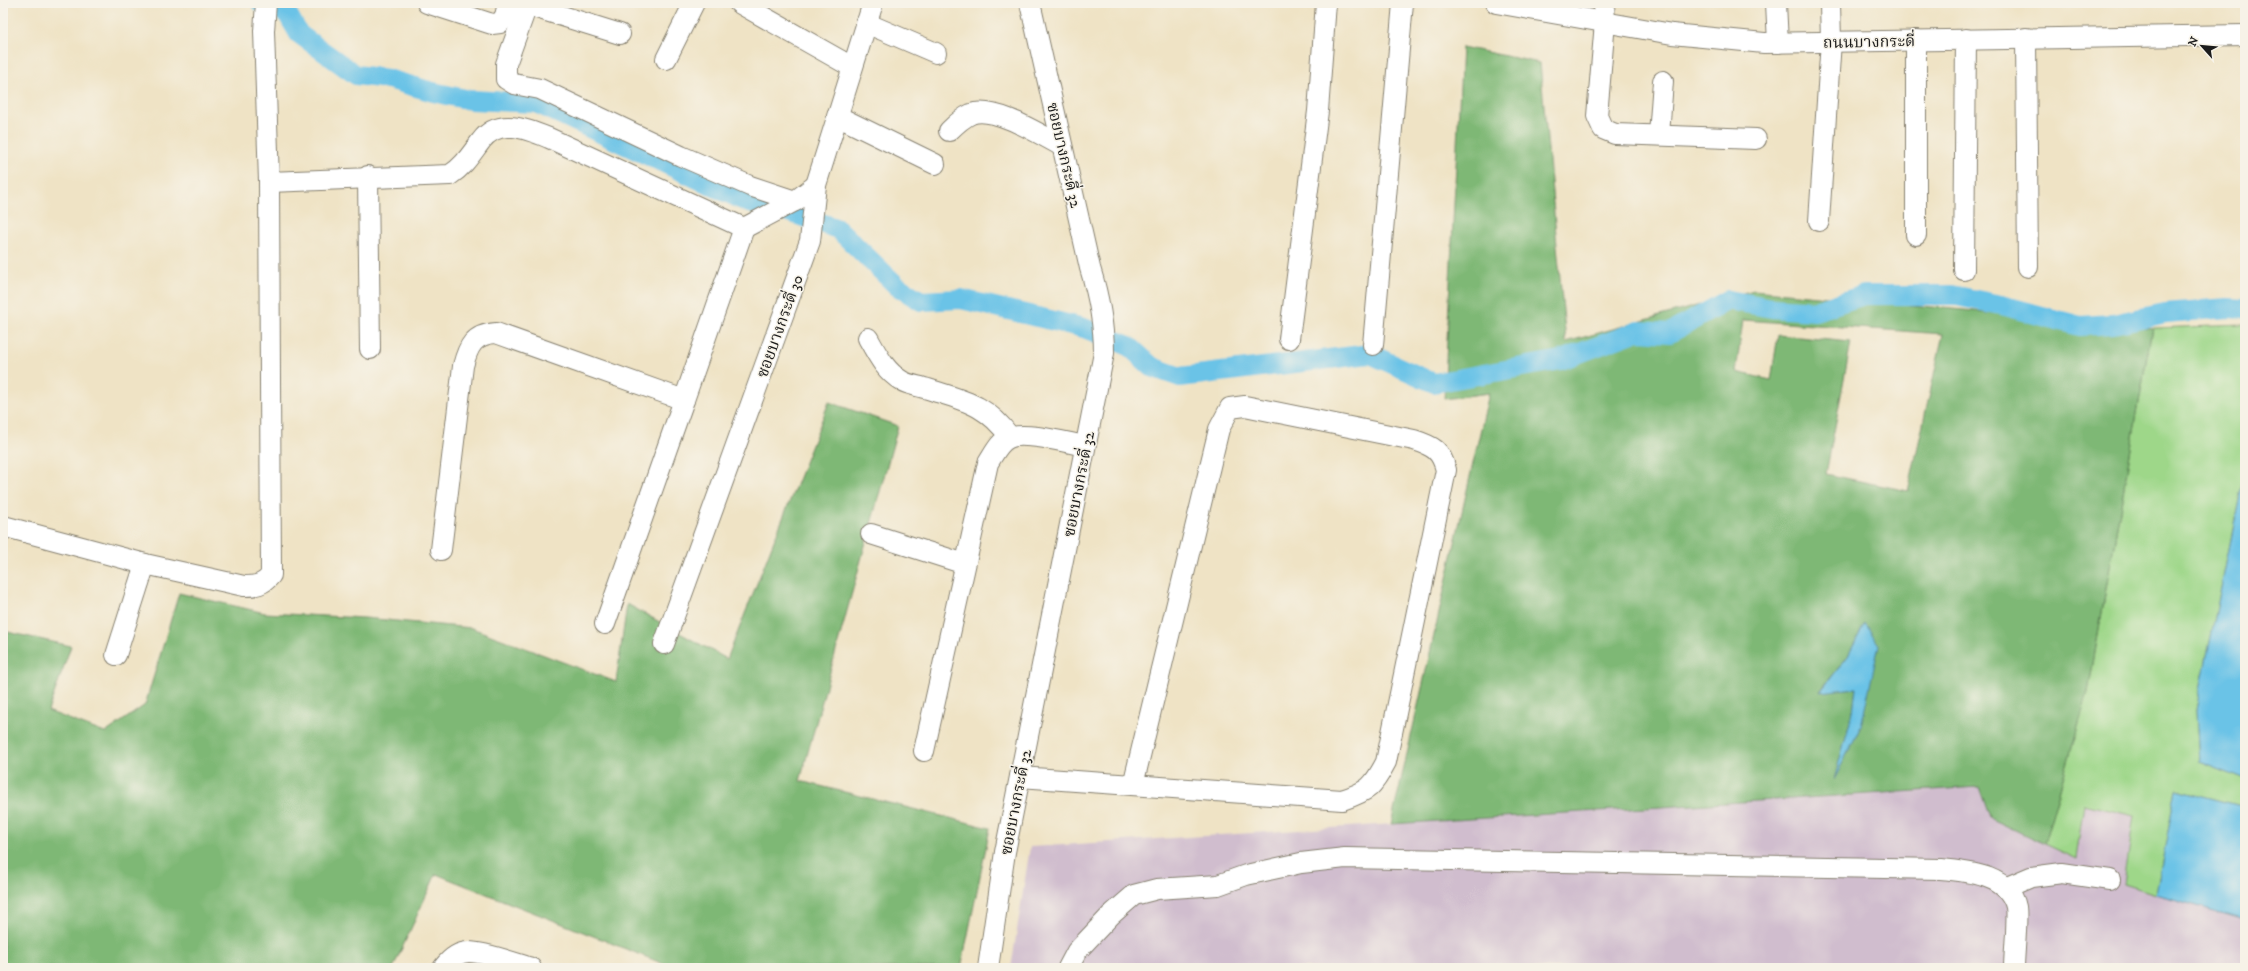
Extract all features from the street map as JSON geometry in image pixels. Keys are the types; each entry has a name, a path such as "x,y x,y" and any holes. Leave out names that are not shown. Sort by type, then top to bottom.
{"street":[{"path":"3,526 145,564 244,586 257,586 266,582 271,575 268,182 264,31 266,3"},
{"path":"427,3 492,24 500,23 504,16 521,4"},
{"path":"666,59 694,3"},
{"path":"739,3 852,67"},
{"name":"ซอยบางกระดี่ 30","path":"664,644 811,235 816,185 873,3"},
{"name":"ซอยบางกระดี่ 32","path":"988,968 1005,852 1104,353 1104,328 1100,298 1090,268 1030,3"},
{"path":"1289,339 1318,111 1326,3"},
{"path":"1374,345 1403,3"},
{"name":"ถนนบางกระดี่","path":"1496,3 1604,13 1672,34 1764,43 2245,35"},
{"path":"1776,3 1778,43"},
{"path":"1819,221 1831,41 1830,3"},
{"path":"521,4 620,34"},
{"path":"521,4 506,64 506,79 514,84 540,89 688,159 750,186 795,201"},
{"path":"1604,13 1597,116 1603,129 1615,134 1756,139"},
{"path":"866,23 936,53"},
{"path":"2026,38 2028,267"},
{"path":"1964,270 1966,39"},
{"path":"1916,40 1916,235"},
{"path":"1659,135 1663,81"},
{"path":"949,131 958,122 971,114 986,112 1007,118 1062,146"},
{"path":"837,116 935,164"},
{"path":"268,182 368,176 450,175 460,169 482,139 496,128 510,127 529,130 549,138 744,228"},
{"path":"368,176 370,348"},
{"path":"605,624 744,228 770,216 795,201 816,185"},
{"path":"441,550 463,366 467,350 483,334 496,333 530,344 684,400"},
{"path":"868,338 880,360 890,372 902,381 968,402 985,410 998,420 1010,437"},
{"path":"1020,777 1342,800 1365,792 1378,778 1386,762 1446,470 1443,457 1431,446 1414,440 1245,406 1230,408 1219,429 1133,785"},
{"path":"924,751 988,463 999,444 1010,437 1024,436 1085,446"},
{"path":"871,534 965,564"},
{"path":"116,655 145,564"},
{"path":"1068,968 1077,951 1111,915 1134,895 1157,888 1218,885 1246,875 1301,863 1345,858 1941,869 1970,873 1990,878 2006,888 2016,906 2014,968"},
{"path":"2006,888 2031,876 2062,873 2110,880"},
{"path":"443,968 447,962 457,955 469,952 531,968"}],"shaded area":[{"path":"1980,787 1990,818 2075,859 2084,804 2134,816 2124,884 2245,920 2245,968 1011,968 1030,847"}],"green space":[{"path":"1462,47 1540,63 1566,342 1754,290 2152,328 2088,692 2044,844 1990,818 1979,787 1391,824 1489,393 1444,399","holes":["1743,320 1943,334 1908,491 1826,474 1851,342 1778,335 1771,380 1736,372","1865,624 1861,726 1835,777 1853,711 1856,688 1820,691 1848,656"]},
{"path":"2245,325 2245,471 2196,710 2199,762 2245,780 2245,807 2176,789 2156,894 2124,884 2134,816 2084,804 2076,859 2044,844 2088,692 2152,328"},
{"path":"829,402 898,426 800,781 990,828 961,968 674,968 436,874 393,968 3,968 3,631 71,646 48,711 105,733 145,705 179,593 265,613 365,618 472,628 616,682 627,604 727,659"}],"water":[{"path":"2245,471 2245,780 2199,762 2196,710"},
{"path":"1865,623 1879,645 1861,726 1834,780 1853,711 1856,688 1820,692 1848,656"},
{"path":"2176,789 2245,807 2245,920 2156,894"}],"waterway":[{"path":"261,3 287,13 299,34 356,75 388,79 433,92 470,100 536,103 749,203 778,208 838,229 897,286 921,301 961,299 1084,328 1129,346 1152,367 1180,377 1370,354 1434,383 1561,360 1638,331 1670,333 1728,300 1772,308 1815,311 1864,295 1952,295 2001,305 2080,326 2113,324 2165,313 2228,308 2245,309"}]}
